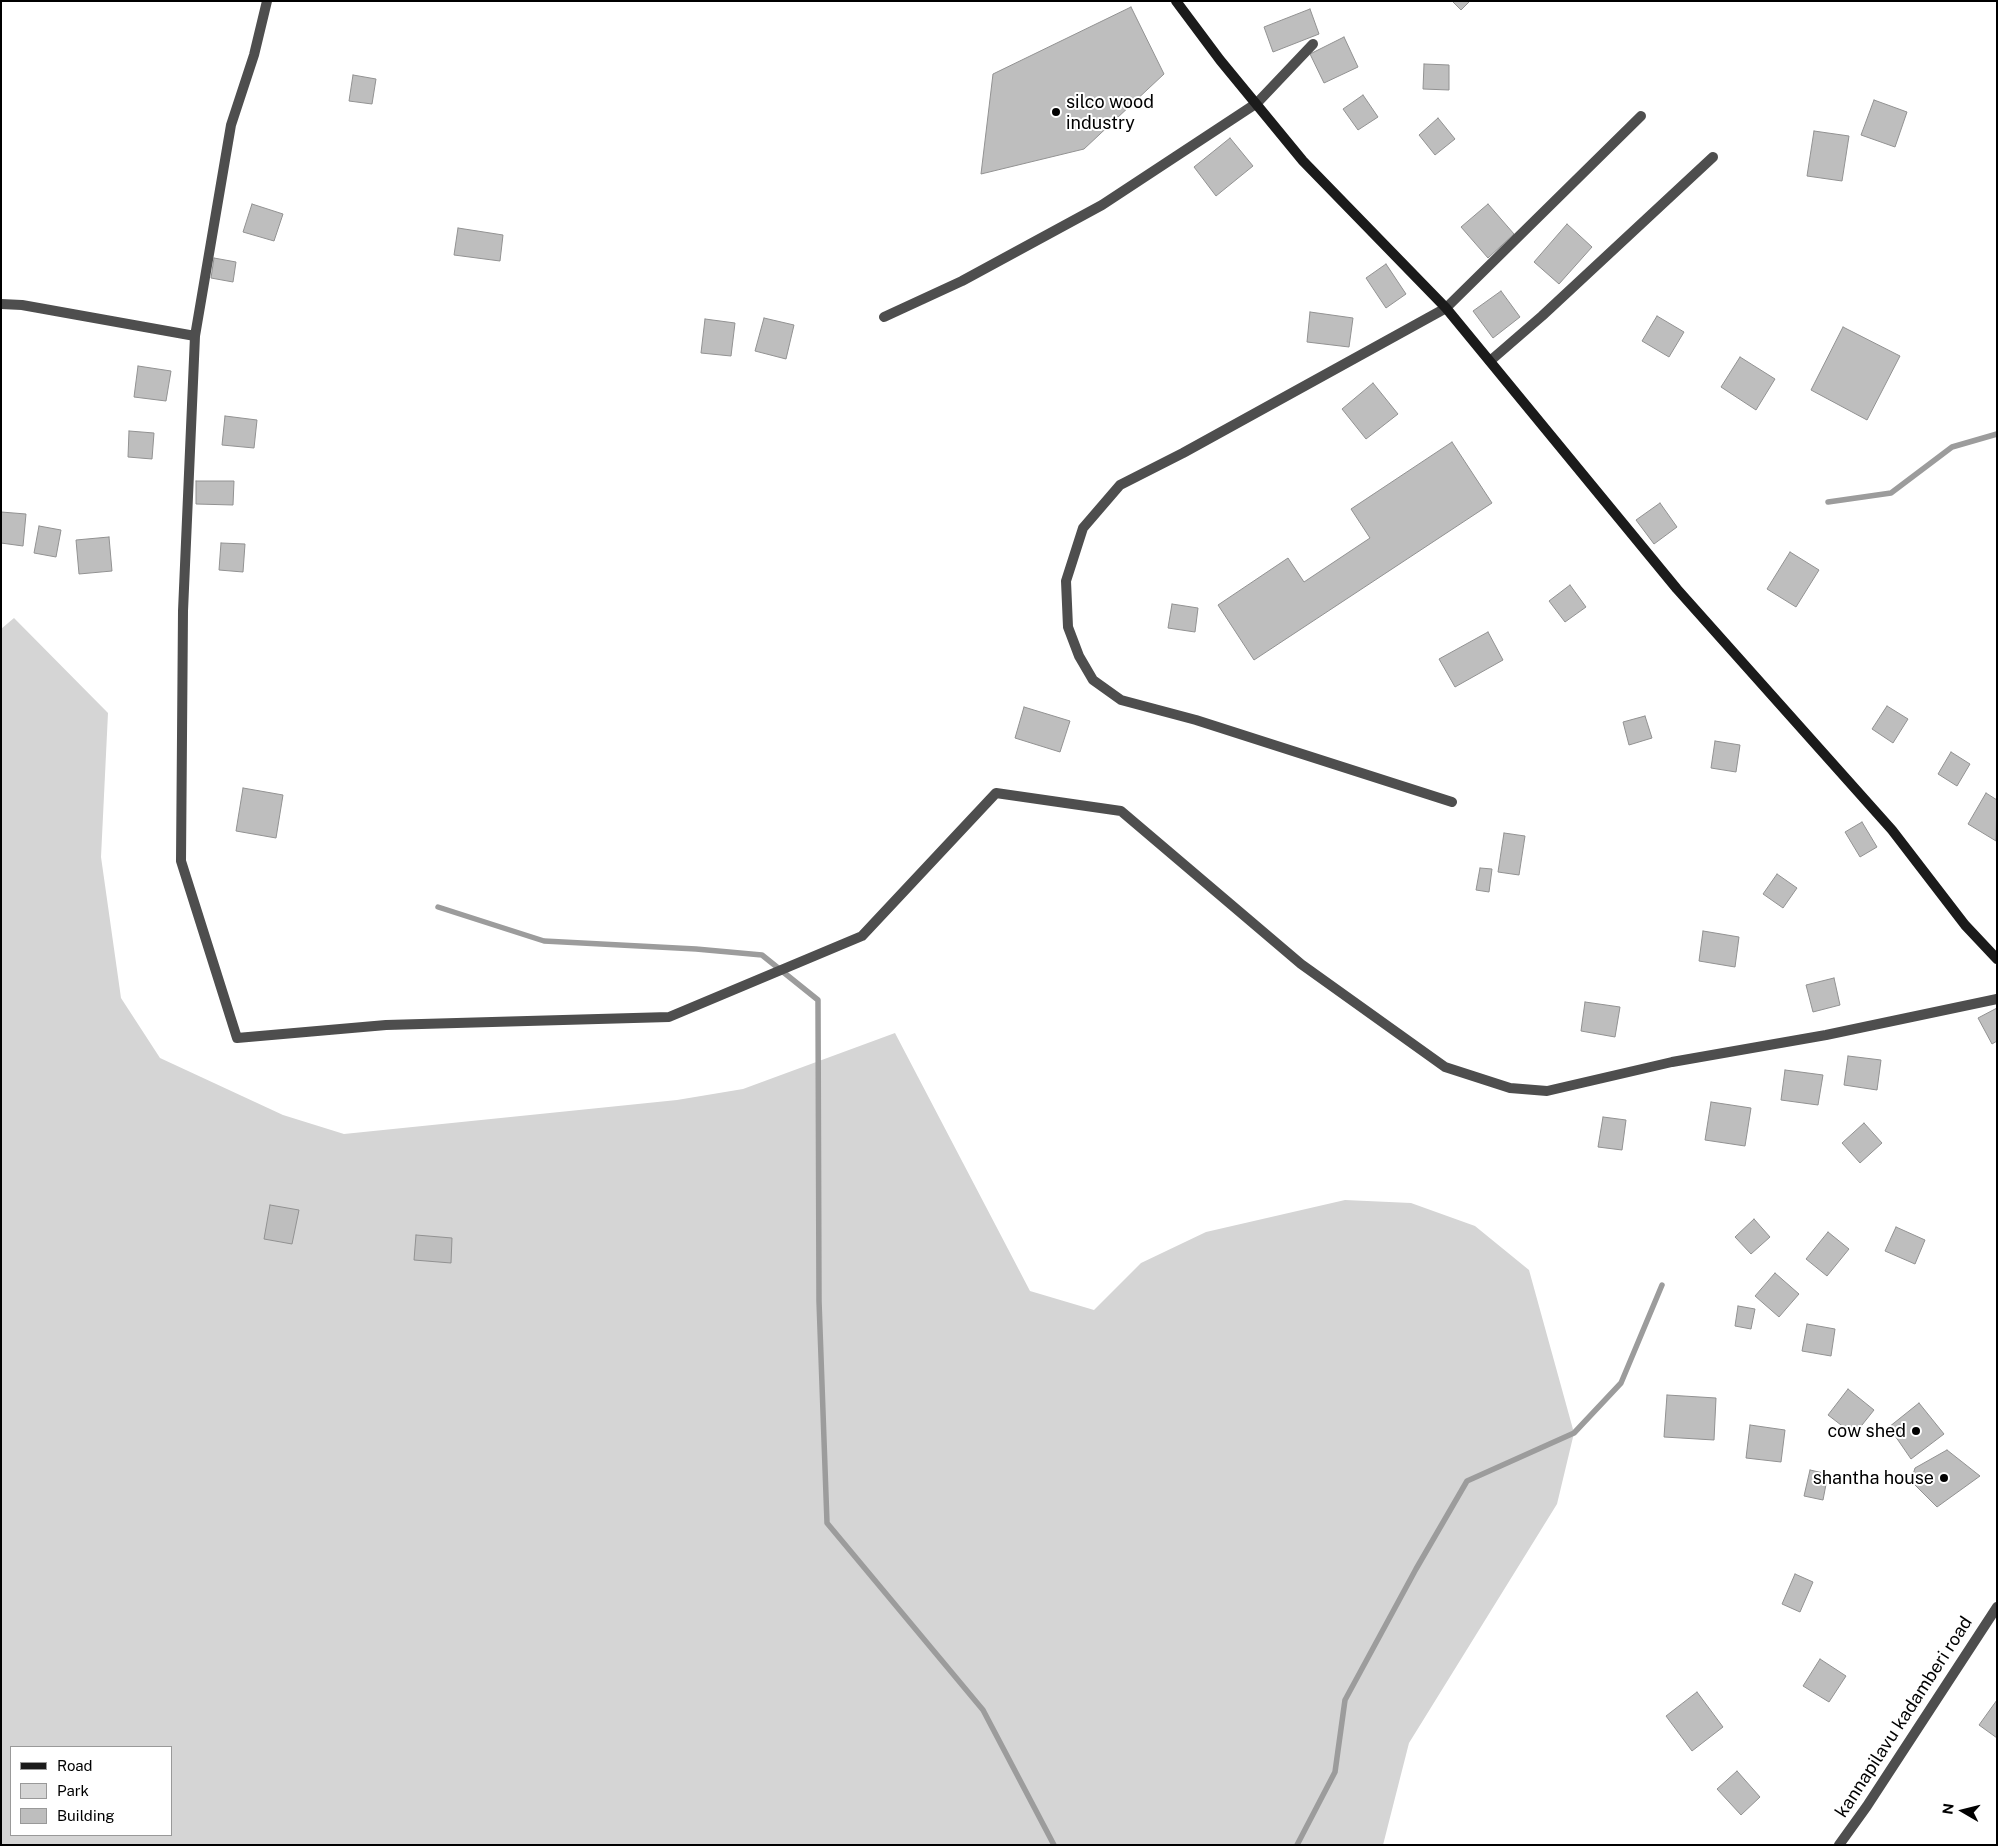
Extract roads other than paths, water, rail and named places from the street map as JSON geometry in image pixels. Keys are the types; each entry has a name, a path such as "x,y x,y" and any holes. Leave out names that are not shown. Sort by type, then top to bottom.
{"main road":[{"path":"1176,1 1220,60 1304,162 1446,308 1677,590 1892,830 1964,926 1997,959"}],"street":[{"path":"267,1 254,56 231,125 195,336 183,611 181,861 237,1038 386,1025 669,1017 862,936 996,793 1121,811 1301,964 1445,1066 1510,1088 1547,1091 1672,1062 1826,1035 1997,999"},
{"path":"884,317 962,281 1102,205 1257,103 1313,44"},
{"path":"1452,802 1196,720 1121,700 1093,680 1079,656 1068,627 1066,581 1083,528 1120,485 1446,308 1642,116"},
{"path":"1490,361 1542,316 1712,157"},
{"path":"1,304 22,305 195,336"},
{"name":"kannapilavu kadamberi road","path":"1839,1845 1867,1806 1997,1607"}],"waterway":[{"path":"1828,502 1891,493 1952,447 1997,434"},
{"path":"438,907 544,941 696,949 762,955 818,1000 819,1301 827,1523 983,1710 1054,1845"},
{"path":"1297,1845 1335,1772 1345,1700 1416,1569 1467,1481 1574,1433 1621,1383 1662,1285"}],"place":[{"name":"silco wood industry","path":"1056,112"},
{"name":"cow shed","path":"1916,1431"},
{"name":"shantha house","path":"1944,1478"}]}
